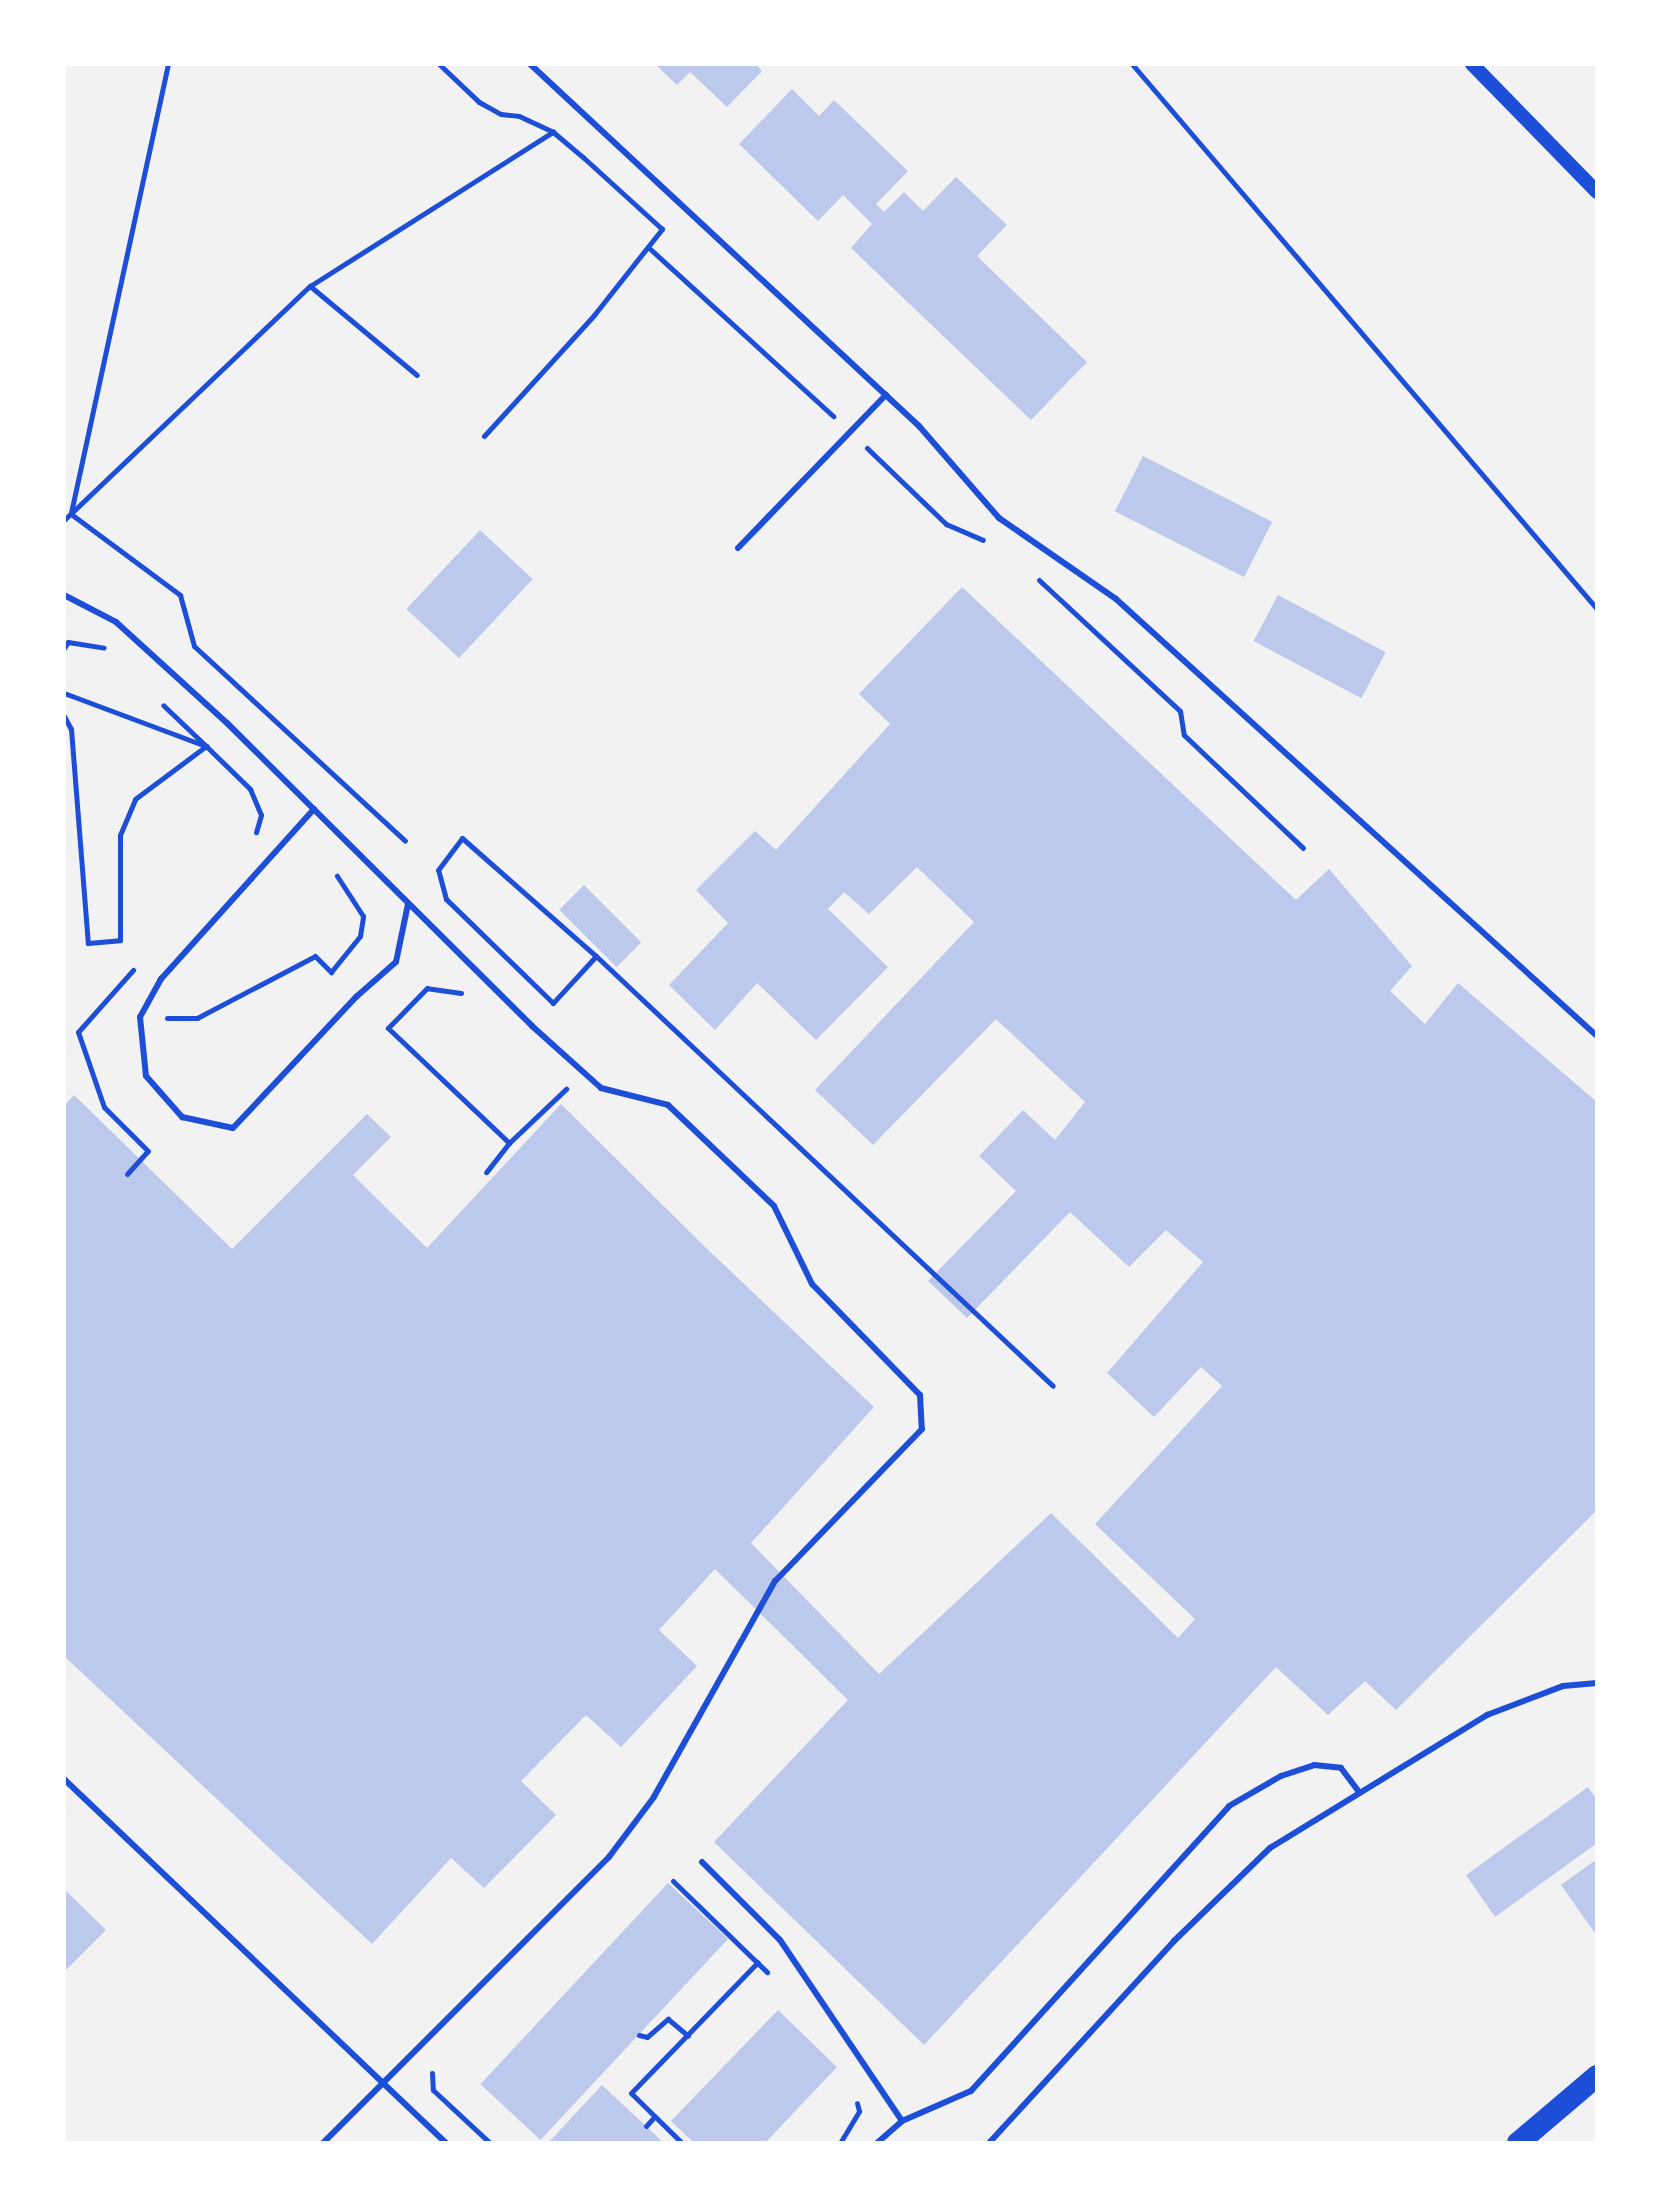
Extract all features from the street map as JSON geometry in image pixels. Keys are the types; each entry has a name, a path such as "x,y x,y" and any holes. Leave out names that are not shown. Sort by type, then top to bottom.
{"highway":[{"path":"1518,2143 1597,2076"}],"street":[{"path":"1472,64 1597,192"}],"lane":[{"path":"530,64 919,426 999,518 1116,599 1597,1036"},
{"path":"738,548 886,395"},
{"path":"64,595 116,622 227,723 408,904 601,1088 668,1105 774,1206 812,1284 920,1395 922,1429 775,1581 654,1797 609,1857 323,2143"},
{"path":"314,809 161,979 140,1017 146,1076 182,1117 233,1128 356,997 396,962 408,904"},
{"path":"989,2143 1174,1941 1270,1848 1487,1715 1563,1686 1597,1683"},
{"path":"877,2143 902,2121 971,2091 1229,1806 1281,1776 1314,1765 1341,1768 1360,1793"},
{"path":"64,1779 446,2143"},
{"path":"702,1862 780,1940 902,2121"}],"path":[{"path":"71,514 168,64"},
{"path":"439,64 479,102 501,114 519,116 553,132 584,155 662,229 594,315 484,436"},
{"path":"1132,64 1597,609"},
{"path":"64,520 310,286 553,132"},
{"path":"648,247 946,524 993,545"},
{"path":"310,286 417,375"},
{"path":"71,514 180,595 194,646 405,841"},
{"path":"1029,571 1180,711 1184,735 1303,848"},
{"path":"64,648 68,642 102,647 114,658"},
{"path":"64,693 206,746"},
{"path":"160,702 206,746"},
{"path":"64,716 71,729 88,943 120,940 120,835 135,799 206,746"},
{"path":"596,956 553,1003 446,899 438,870 462,838 596,956 1053,1386"},
{"path":"154,1018 197,1018 315,956 331,972 360,936 363,916 337,876"},
{"path":"471,1002 459,992 427,988 388,1028 509,1143"},
{"path":"486,1172 509,1143 567,1090 557,1080"},
{"path":"673,1881 778,1981"},
{"path":"682,2143 631,2093 758,1962"},
{"path":"639,2035 647,2037 668,2019 688,2036"},
{"path":"434,2066 430,2079 433,2090 490,2143"},
{"path":"840,2143 859,2111 855,2097"},
{"path":"646,2126 655,2116"}],"building":[{"path":"655,64 756,64 762,71 727,107 690,72 677,85"},
{"path":"792,89 819,116 834,100 908,171 876,204 884,212 904,192 923,211 956,177 1007,225 977,256 1087,362 1031,420 851,248 872,224 843,195 818,221 739,144"},
{"path":"1143,456 1272,522 1244,577 1115,511"},
{"path":"480,530 533,579 459,658 406,609"},
{"path":"962,587 1296,900 1329,869 1412,966 1390,991 1425,1024 1458,983 1597,1102 1597,1510 1396,1710 1365,1681 1328,1715 1276,1667 924,2045 714,1842 848,1700 715,1569 659,1630 697,1666 621,1747 586,1715 521,1781 556,1815 484,1888 451,1858 372,1944 64,1656 64,1106 74,1095 232,1249 367,1114 391,1137 353,1175 427,1248 561,1104 703,1245 874,1407 751,1543 879,1674 1051,1513 1178,1638 1195,1619 1095,1524 1222,1386 1201,1367 1154,1417 1107,1373 1203,1262 1166,1230 1129,1267 1070,1212 967,1318 928,1281 1016,1191 979,1156 1023,1110 1055,1140 1085,1102 996,1019 873,1145 815,1090 974,922 917,867 869,914 844,892 828,909 888,967 816,1040 757,983 715,1030 669,985 728,923 696,890 755,831 776,850 890,724 859,694"},
{"path":"1278,595 1386,652 1361,698 1254,641"},
{"path":"584,885 641,942 617,967 559,910"},
{"path":"1588,1787 1597,1800 1597,1843 1495,1917 1466,1875"},
{"path":"1597,1859 1597,1936 1561,1885"},
{"path":"668,1883 728,1939 540,2140 480,2084"},
{"path":"64,1889 106,1930 64,1972"},
{"path":"778,2010 837,2067 765,2143 694,2143 671,2121"},
{"path":"602,2085 664,2143 548,2143"}]}
